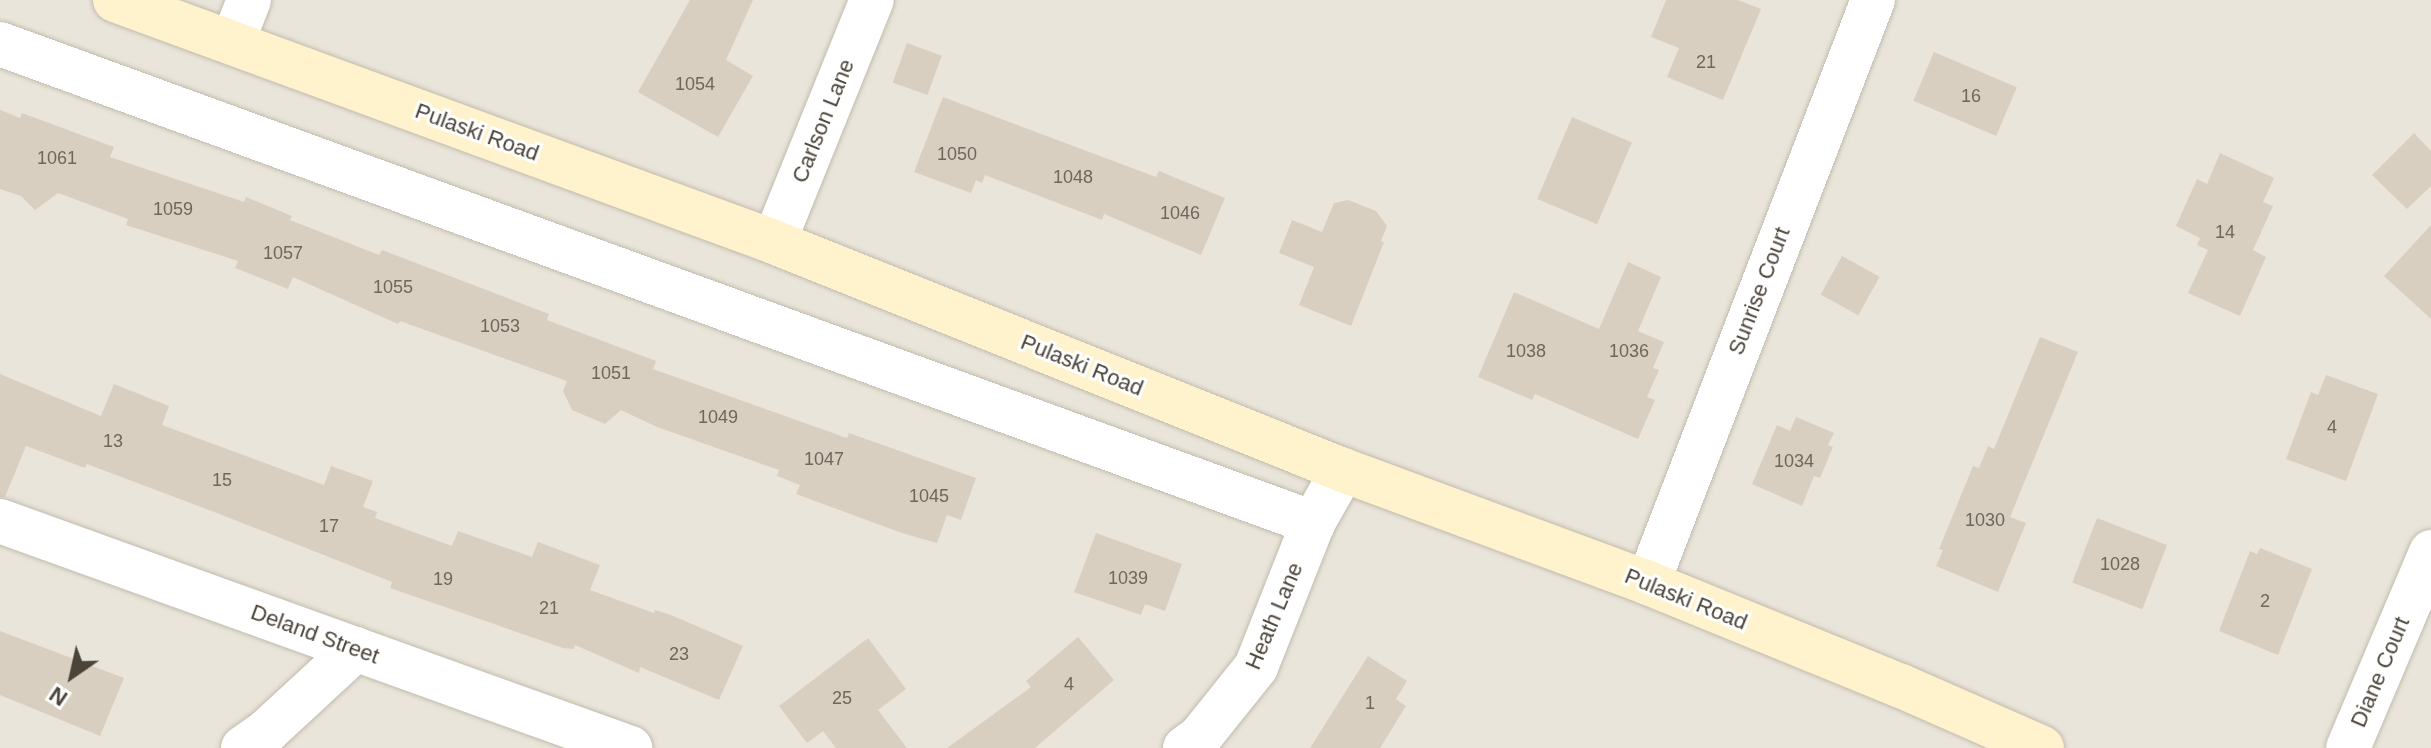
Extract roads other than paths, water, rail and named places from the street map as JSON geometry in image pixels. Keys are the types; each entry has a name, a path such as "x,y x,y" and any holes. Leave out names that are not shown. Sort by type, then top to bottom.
{"main road":[{"name":"Pulaski Road","path":"115,0 774,242 1343,470 1648,583 1901,686 2042,748"}],"street":[{"path":"233,41 249,0"},
{"name":"Carlson Lane","path":"774,242 872,0"},
{"name":"Sunrise Court","path":"1648,583 1873,0"},
{"path":"0,44 1313,523"},
{"name":"Heath Lane","path":"1185,748 1200,737 1256,667 1313,523 1343,470"},
{"name":"Deland Street","path":"0,521 630,748"},
{"name":"Diane Court","path":"2348,748 2431,552"},
{"path":"243,748 267,731 356,649"}]}
